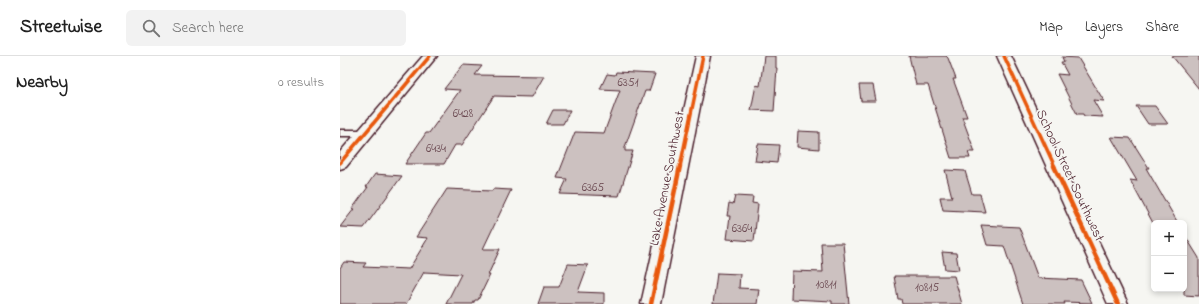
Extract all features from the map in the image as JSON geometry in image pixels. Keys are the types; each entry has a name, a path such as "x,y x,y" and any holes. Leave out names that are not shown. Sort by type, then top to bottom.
{"street":[{"path":"340,163 430,56"},
{"name":"Lake Avenue Southwest","path":"652,304 703,56"},
{"name":"School Street Southwest","path":"1004,56 1118,304"}],"lane":[{"path":"340,133 365,133"}],"building":[{"path":"764,56 776,56 777,68 774,111 751,110 756,85 760,86"},
{"path":"909,56 946,56 948,58 956,79 953,79 967,117 962,117 975,152 968,152 970,158 951,158 928,85 916,85"},
{"path":"1172,56 1199,56 1199,89"},
{"path":"1062,57 1078,58 1104,101 1093,100 1103,117 1077,114 1057,74 1068,75 1061,62 1064,62"},
{"path":"463,65 482,66 475,75 544,76 532,97 494,96 462,145 455,145 444,164 405,164 426,133 429,133 460,90 444,89"},
{"path":"616,72 655,74 649,91 645,91 625,147 625,151 633,151 619,196 560,194 567,179 557,178 575,132 604,133 620,90 600,89 607,74 615,75"},
{"path":"859,85 873,85 876,101 861,101"},
{"path":"1136,106 1155,106 1168,124 1148,124"},
{"path":"553,110 570,110 563,124 546,124"},
{"path":"798,131 819,132 819,149 797,147"},
{"path":"1111,137 1130,138 1149,168 1146,168 1176,220 1151,220 1130,180 1137,181"},
{"path":"758,144 779,145 777,163 755,161"},
{"path":"945,170 965,171 972,194 980,194 985,212 943,210 940,197 952,197"},
{"path":"375,174 402,176 364,228 340,227 354,209 352,209 368,187 366,187"},
{"path":"447,189 492,191 493,189 511,190 483,249 500,249 478,300 475,300 473,304 446,304 461,274 424,272 406,304 340,304 340,268 344,262 366,263 363,267 409,269 428,238 416,237"},
{"path":"735,196 753,197 752,203 758,204 754,241 727,239 730,216 727,216 729,203 733,204"},
{"path":"981,225 1019,227 1038,278 1081,280 1092,303 1064,302 1065,304 1023,304 1004,246 987,245"},
{"path":"1187,239 1199,258 1199,296 1184,295 1184,292 1187,292"},
{"path":"821,243 843,243 849,304 832,304 832,301 791,299 792,271 823,272"},
{"path":"942,252 956,253 959,270 945,269"},
{"path":"568,264 588,265 578,292 604,293 604,304 538,304 544,287 559,287"},
{"path":"717,273 740,274 739,288 759,289 757,304 713,304"},
{"path":"894,276 954,276 962,304 902,304 901,299 898,299"}],"cycle path":[{"path":"340,163 430,56"},
{"path":"651,304 703,56"},
{"path":"1004,56 1118,304"}]}
